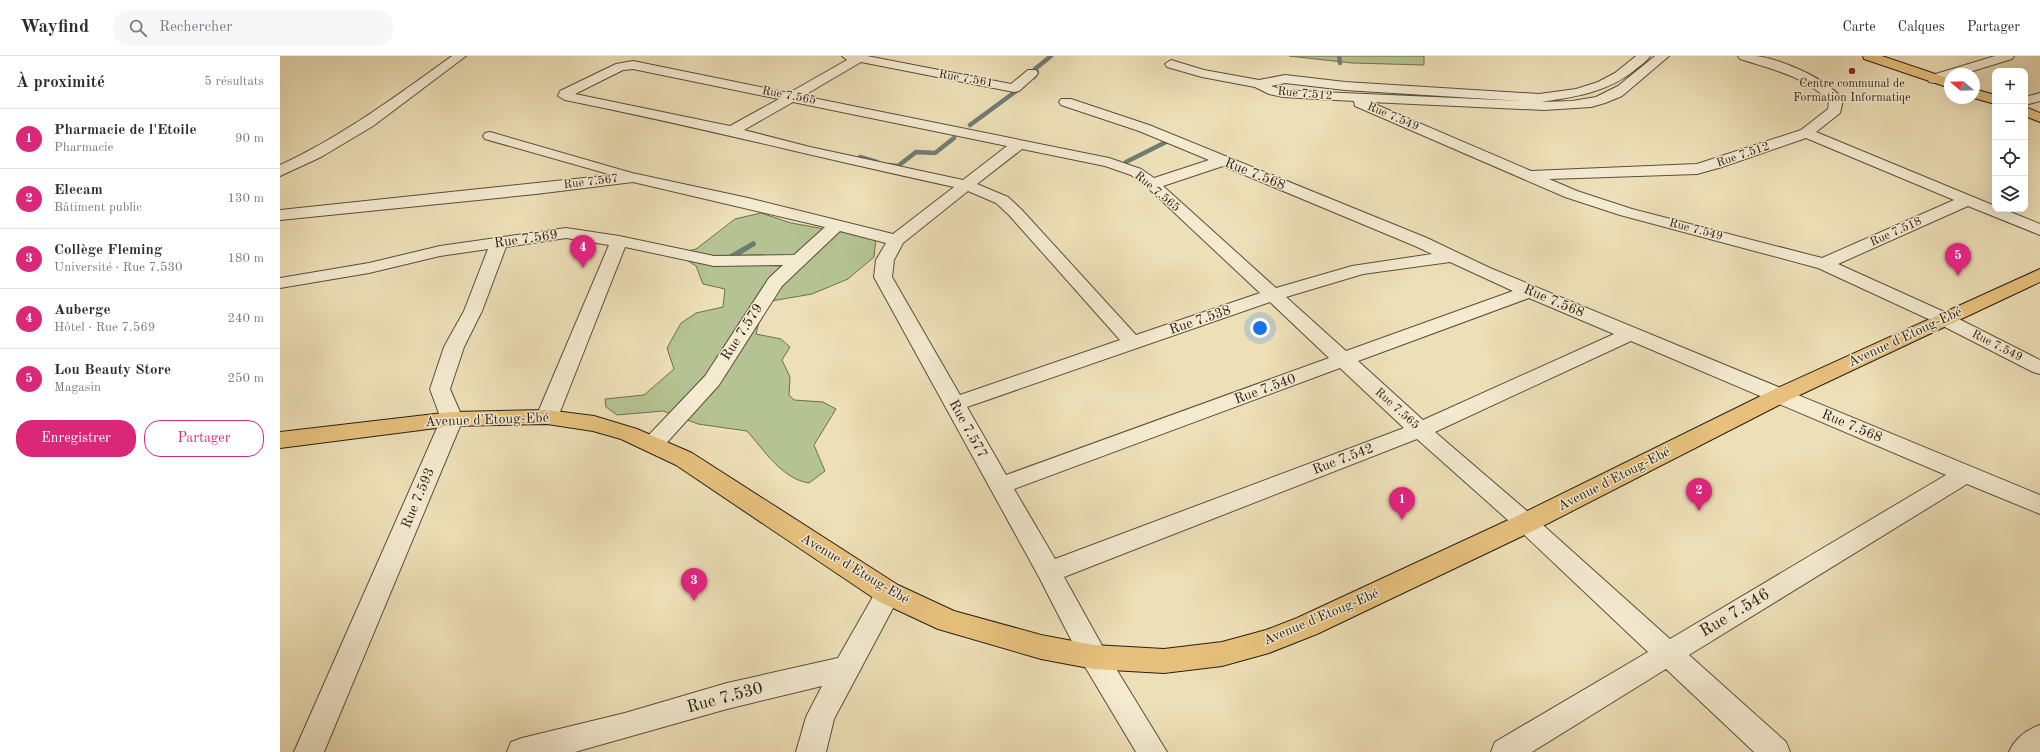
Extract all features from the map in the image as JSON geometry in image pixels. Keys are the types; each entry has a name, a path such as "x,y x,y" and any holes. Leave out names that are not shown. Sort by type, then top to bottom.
{"main road":[{"path":"1869,56 1944,82"},
{"path":"1980,95 1992,99"},
{"name":"Avenue d'Etoug-Ebé","path":"280,440 452,419 547,417 594,424 629,434 654,444 684,459 720,480 783,525 888,593 948,621 1041,647 1094,657 1164,661 1222,654 1269,642 1307,626 1526,523 1781,395 2040,275"}],"street":[{"path":"280,171 316,154 368,123 460,56"},
{"name":"Rue 7.512","path":"1259,84 1285,80 1353,87 1538,98 1570,94 1612,80 1644,56"},
{"name":"Rue 7.512","path":"1259,84 1279,94 1544,106 1566,105 1596,101 1616,94 1663,56"},
{"name":"Rue 7.512","path":"1528,175 1697,169 1717,164 1806,133 1835,110 1836,100 1827,90 1809,79 1744,56"},
{"path":"1964,56 1986,63"},
{"path":"1934,79 2008,56"},
{"path":"732,131 791,97 854,57"},
{"name":"Rue 7.561","path":"854,57 1014,88 1032,73"},
{"path":"1171,64 1202,73 1259,84"},
{"name":"Rue 7.565","path":"1132,343 1030,227 1002,200 987,192 809,151 732,131 565,96 565,94 620,66 633,65 1020,143 1109,162 1136,172 1152,184 1420,430 1526,523 1775,752"},
{"path":"2028,100 2040,97"},
{"name":"Rue 7.549","path":"1348,98 1571,194 1626,212 1824,264 1944,319 2040,368"},
{"name":"Rue 7.568","path":"1066,102 1144,128 1312,197 1630,334 1781,395 2040,505"},
{"path":"1806,133 2040,230"},
{"path":"490,136 633,177"},
{"name":"Rue 7.577","path":"1020,143 896,240 885,260 883,277 999,486 1049,572 1094,657 1152,752"},
{"path":"1152,184 1222,161"},
{"name":"Rue 7.567","path":"280,215 536,189 633,177 896,240"},
{"name":"Rue 7.518","path":"1824,264 1967,200"},
{"name":"Rue 7.579","path":"654,444 712,380 751,317 775,282 797,260 837,225"},
{"name":"Rue 7.569","path":"280,283 369,268 440,251 566,233 619,241 714,261 797,260"},
{"path":"547,417 619,241"},
{"path":"452,419 440,389 454,347 473,311 499,242"},
{"name":"Rue 7.538","path":"954,404 1272,295 1362,269 1399,262 1451,257"},
{"name":"Rue 7.540","path":"999,486 1530,291"},
{"name":"Rue 7.542","path":"1049,572 1420,430 1630,334"},
{"name":"Rue 7.593","path":"309,752 452,419"},
{"name":"Rue 7.546","path":"1506,752 1965,474"},
{"path":"811,752 820,717 888,593"},
{"name":"Rue 7.530","path":"522,752 626,726 727,696 847,668"},
{"path":"2024,752 2040,738"}],"green space":[{"path":"1289,56 1424,56 1424,65 1352,63"},
{"path":"761,213 791,223 876,238 874,257 848,279 812,294 754,304 759,322 756,334 781,339 790,347 782,360 790,377 789,395 794,400 823,402 836,409 814,445 825,471 809,483 790,476 782,470 774,463 747,431 698,424 663,411 617,415 606,407 605,399 644,395 674,369 667,348 681,323 696,313 723,307 725,289 703,284 696,266 677,254 696,249 735,219"}],"waterway":[{"path":"1034,77 1037,72 1035,69 1051,56"},
{"path":"1339,56 1340,63"},
{"path":"970,125 1023,86"},
{"path":"889,165 898,166 916,152 935,153 954,138"},
{"path":"1126,162 1168,141"},
{"path":"860,157 877,162"},
{"path":"726,260 753,244"}],"place":[{"name":"Centre communal de Formation Informatiqe","path":"1852,71"},
{"name":"Auberge","path":"583,268"},
{"name":"Lou Beauty Store","path":"1958,276"},
{"name":"Elecam","path":"1699,511"},
{"name":"Pharmacie de l'Etoile","path":"1402,520"},
{"name":"Collège Fleming","path":"694,601"}]}
